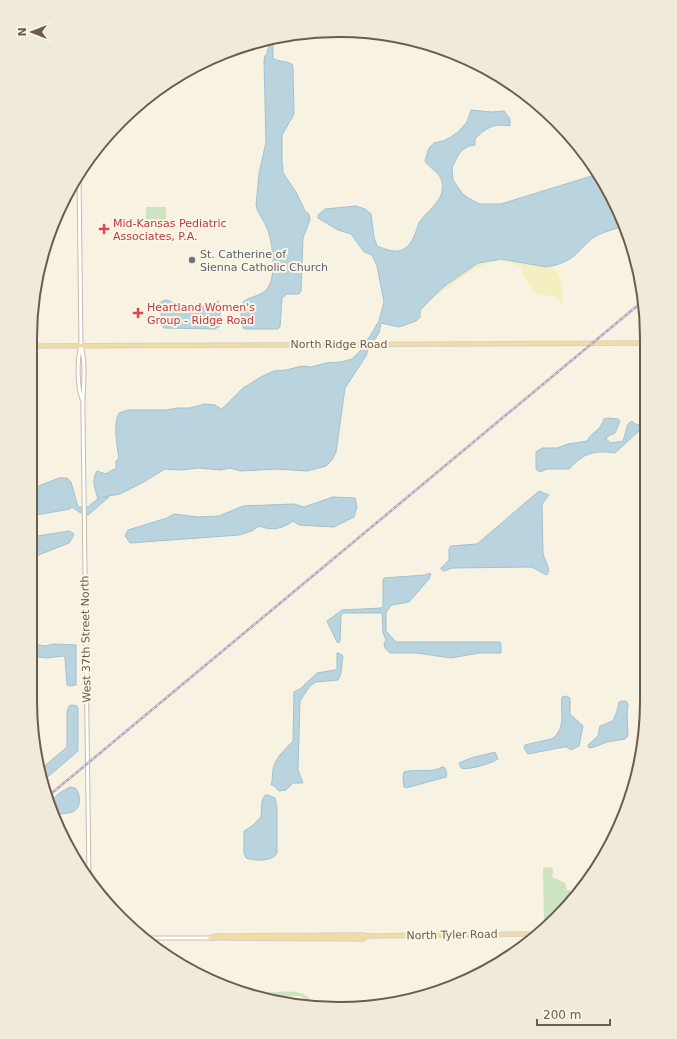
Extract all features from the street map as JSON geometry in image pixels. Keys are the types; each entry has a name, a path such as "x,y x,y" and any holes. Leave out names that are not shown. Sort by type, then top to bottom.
{"main road":[{"name":"North Ridge Road","path":"37,346 640,343"},
{"name":"North Tyler Road","path":"210,938 215,936 529,934"}],"street":[{"name":"West 37th Street North","path":"79,185 82,345 84,360 84,392 82,399 89,869"},
{"name":"North Tyler Road","path":"153,938 210,938"}],"green space":[{"path":"146,207 166,207 166,220 146,220"},
{"path":"551,867 553,870 552,877 565,883 567,890 570,890 570,893 544,921 543,868"},
{"path":"264,993 300,993 311,1000 306,1000 300,996 283,996"}],"sand":[{"path":"501,259 552,268 559,275 561,280 563,304 554,296 538,295 528,284 522,272 523,268 513,263 495,262 486,264 470,272 432,299 423,310 420,320 418,319 423,306 446,285 478,263"}],"water":[{"path":"273,45 273,58 292,64 294,114 282,135 283,173 296,192 305,211 309,214 310,220 303,238 301,291 299,294 287,294 282,298 280,327 278,329 245,329 243,328 241,315 242,303 261,294 267,289 270,284 273,268 269,234 256,206 259,174 266,142 264,56 266,56 269,46"},
{"path":"471,110 491,112 504,111 510,119 510,126 500,125 483,131 475,139 475,145 469,146 462,150 457,157 452,168 453,180 462,193 468,198 480,204 501,204 592,176 609,205 619,228 594,237 571,258 553,266 546,267 501,259 478,263 446,285 436,294 420,310 420,317 416,321 399,327 381,323 379,333 345,388 336,452 332,460 326,466 307,471 278,469 240,471 230,468 220,470 199,468 181,470 165,469 120,494 103,497 109,497 88,515 79,512 72,507 70,509 37,515 37,487 59,478 67,478 71,482 78,507 89,507 98,499 94,482 97,471 106,474 116,468 116,461 119,458 116,423 119,413 128,410 166,410 190,408 205,404 215,405 221,409 243,388 274,371 302,366 311,367 352,359 364,346 379,321 384,302 377,266 372,255 364,252 351,234 338,230 318,218 318,215 325,209 356,206 365,209 371,214 374,237 377,246 394,251 404,249 412,241 419,223 437,202 442,193 441,179 425,161 429,148 434,143 451,137 467,122"},
{"path":"165,300 190,307 218,301 220,308 220,326 215,329 164,328 161,325 161,302"},
{"path":"604,419 618,419 620,421 615,433 608,436 606,439 611,443 623,441 628,424 632,421 635,424 640,425 640,431 615,453 601,452 589,454 579,459 569,469 547,469 540,472 536,469 536,452 542,448 557,448 568,444 587,441 598,429"},
{"path":"539,491 549,495 542,504 543,554 549,570 547,575 531,567 452,568 444,571 441,569 449,560 449,549 451,546 477,544"},
{"path":"333,497 355,498 357,507 354,517 334,527 299,525 293,521 285,526 273,529 259,526 252,531 239,535 130,543 125,536 128,530 167,518 174,514 197,517 219,516 243,506 294,504 304,507"},
{"path":"69,531 74,535 69,543 37,556 37,536"},
{"path":"429,573 431,574 429,579 409,602 392,605 386,612 386,631 396,642 500,642 501,653 479,653 451,658 417,653 390,653 385,648 384,643 386,640 383,633 382,613 342,613 340,641 339,643 337,642 327,621 342,610 383,607 384,578 425,575"},
{"path":"54,644 76,645 76,685 67,685 65,658 63,656 46,658 37,657 37,645 45,646"},
{"path":"337,653 343,656 340,677 338,680 316,682 310,686 300,701 298,770 303,783 293,783 286,790 279,791 271,785 274,765 278,757 293,741 294,692 300,689 317,673 335,670 337,668"},
{"path":"566,696 570,698 570,714 583,726 579,746 571,750 564,747 528,754 524,748 525,745 551,739 559,731 562,720 562,697"},
{"path":"626,701 628,704 628,736 625,739 607,742 589,748 588,745 598,736 600,726 613,721 619,702"},
{"path":"69,706 77,706 78,709 78,751 47,778 44,766 67,747 67,712"},
{"path":"495,752 498,759 474,768 461,768 459,763 471,758"},
{"path":"442,767 445,768 447,774 446,777 406,788 404,787 404,772 428,771"},
{"path":"70,787 75,788 80,801 78,808 70,813 59,814 53,798"},
{"path":"265,795 275,798 277,807 277,853 272,858 268,859 249,859 246,858 244,853 244,831 252,826 261,817 262,801"}],"railway":[{"path":"52,793 638,305"}],"place":[{"name":"Mid-Kansas Pediatric Associates, P.A.","path":"104,229"},
{"name":"St. Catherine of Sienna Catholic Church","path":"192,260"},
{"name":"Heartland Women's Group - Ridge Road","path":"138,313"}]}
